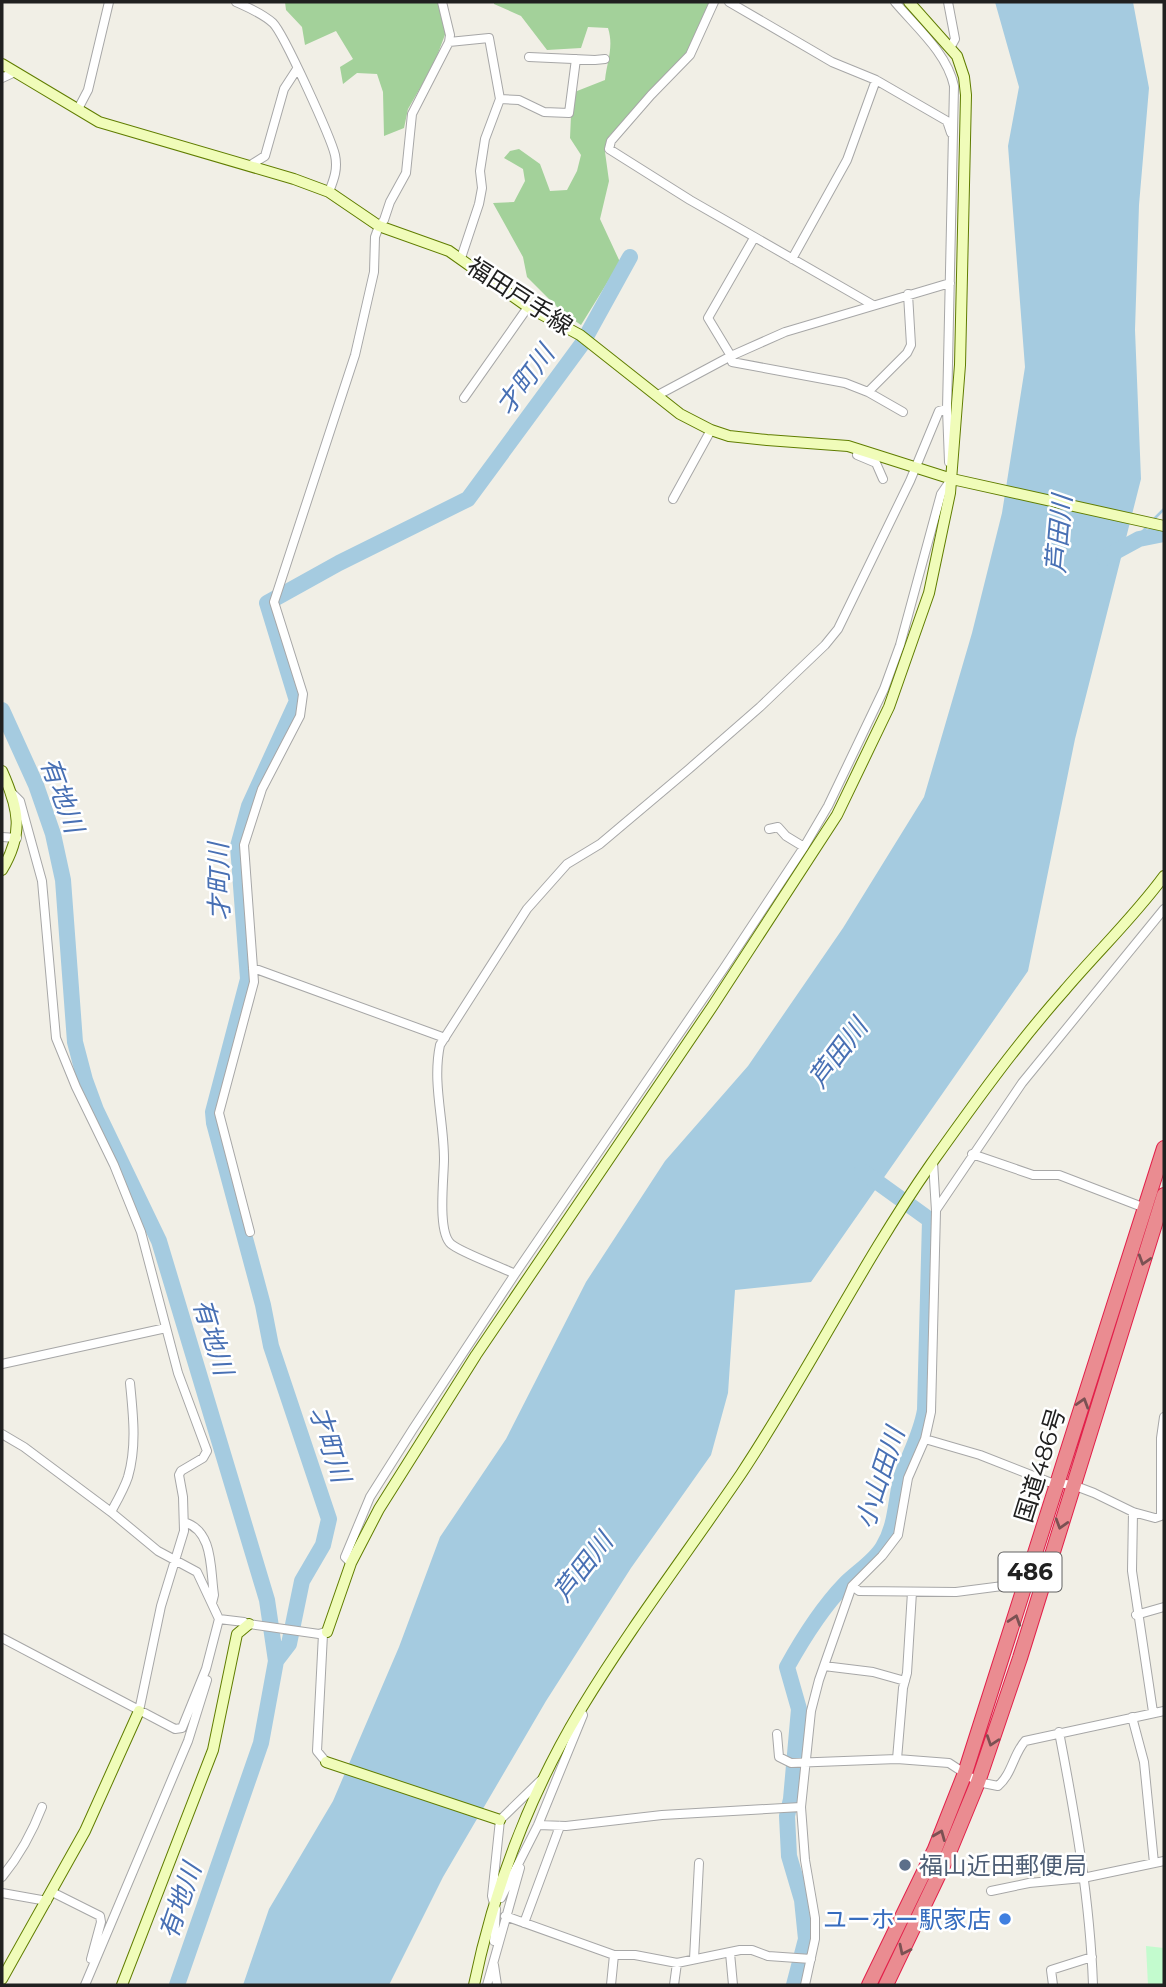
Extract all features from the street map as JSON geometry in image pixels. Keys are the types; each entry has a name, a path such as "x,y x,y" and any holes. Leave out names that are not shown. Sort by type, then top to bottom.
{"highway":[{"name":"国道486号","path":"886,1985 948,1855 978,1782 1020,1658 1065,1485 1164,1148"},
{"name":"国道486号","path":"869,1985 935,1849 965,1773 1027,1583 1065,1485 1164,1195"}],"street":[{"path":"78,109 88,90 109,2"},
{"path":"236,2 275,25 297,69 335,153 337,173 329,192"},
{"path":"250,1232 219,1113 254,982 244,845 262,789 300,716 303,694 274,602 355,355 374,272 375,237 406,173 412,114 449,42 450,34 442,2"},
{"path":"714,2 690,55 651,94 611,141 609,149 873,305"},
{"path":"729,2 832,62 876,80 947,121 953,140"},
{"path":"895,2 944,60 954,86 947,409 948,452 954,479"},
{"path":"500,1820 327,1762 317,1751 323,1633 351,1563 379,1509 476,1355 712,1007 837,815 889,707 929,593 954,479 960,365 966,95 964,77 957,57 909,2"},
{"path":"948,2 956,39 950,48"},
{"path":"449,42 489,38 500,99 485,139 479,204 461,258"},
{"path":"529,57 605,59"},
{"path":"500,99 519,100 544,112 569,113 576,59"},
{"name":"福田戸手線","path":"3,67 99,122 329,192 379,226 461,258 528,307 585,339 680,414 711,430 729,436 858,449 954,479 1164,526"},
{"path":"249,166 265,156 285,89 297,69"},
{"path":"2,78 15,72"},
{"path":"792,259 847,160 876,80"},
{"path":"754,237 708,318 732,362 828,378 868,392 903,412"},
{"path":"658,395 731,356 785,332 950,283"},
{"path":"868,392 907,353 911,345 908,294"},
{"path":"464,398 528,307"},
{"path":"515,1274 450,1244 443,1231 444,1157 437,1088 440,1045 527,909 567,864 600,844 760,707 825,645 838,629 939,411 947,409"},
{"path":"673,499 711,430"},
{"path":"858,449 857,455 876,463 883,479"},
{"path":"351,1563 345,1557 370,1497 515,1274 724,968 828,806 884,689 900,645 941,494 946,484 954,479"},
{"path":"2,771 12,793 19,825 17,838 2,870"},
{"path":"828,806 848,792"},
{"path":"2,1979 85,1831 139,1712 161,1605 184,1531 179,1475 181,1471 203,1458 207,1451 178,1373 141,1232 114,1165 76,1087 56,1038 42,881 20,801 12,793"},
{"path":"769,829 778,827 786,836 804,847"},
{"path":"2,837 17,838"},
{"path":"474,1985 495,1905 518,1836 545,1776 580,1711 624,1640 743,1471 933,1162 996,1074 1164,876"},
{"path":"936,1210 1022,1083 1164,909"},
{"path":"253,968 445,1038"},
{"path":"972,1154 1033,1175 1059,1175 1145,1208"},
{"path":"805,1985 805,1958 815,1939 816,1918 793,1809 804,1762 811,1711 824,1666 852,1586 882,1556 898,1535 908,1478 925,1439 931,1412 936,1210 933,1162"},
{"path":"2,1364 166,1328"},
{"path":"111,1512 127,1479 132,1458 134,1433 131,1383"},
{"path":"925,1439 980,1455 1022,1473 1094,1493 1133,1512 1155,1518 1161,1516 1161,1438 1164,1417"},
{"path":"2,1434 111,1512 158,1551 197,1572 219,1619 206,1669 182,1728 175,1729 2,1638"},
{"path":"1133,1512 1132,1571 1136,1615 1153,1712"},
{"path":"184,1522 194,1525 205,1539 214,1595 212,1603"},
{"path":"852,1586 859,1591 956,1592 1027,1583"},
{"path":"897,1759 912,1592"},
{"path":"1136,1615 1164,1607"},
{"path":"219,1619 323,1633"},
{"path":"122,1985 213,1750 237,1634 248,1625"},
{"path":"824,1666 873,1672 905,1681"},
{"path":"85,1985 188,1741 206,1682 206,1669"},
{"path":"495,1905 538,1825 583,1716 580,1711"},
{"path":"777,1734 779,1757 791,1763 897,1759 949,1763 978,1782 998,1786 1006,1779 1017,1749 1025,1741 1164,1711"},
{"path":"1132,1717 1144,1762 1154,1863"},
{"path":"1059,1732 1073,1804 1083,1878 1093,1985"},
{"path":"497,1985 493,1957 495,1905 492,1896 500,1820 545,1776"},
{"path":"2,1877 32,1833 42,1807"},
{"path":"538,1825 560,1826 662,1815 793,1809"},
{"path":"524,1923 560,1826"},
{"path":"487,1985 520,1869 519,1861"},
{"path":"991,1891 1029,1882 1083,1878 1164,1861"},
{"path":"694,1959 699,1863"},
{"path":"2,1893 50,1896 100,1916 101,1922 91,1961 93,1966"},
{"path":"505,1916 614,1955 635,1955 677,1963 752,1950 768,1956 805,1958"},
{"path":"730,1953 733,1985"},
{"path":"611,1985 614,1955"},
{"path":"1053,1985 1051,1969 1092,1956"},
{"path":"674,1985 677,1963"}],"green space":[{"path":"285,2 438,2 446,32 434,64 408,109 404,128 384,136 383,92 377,74 357,73 343,84 340,67 353,59 336,31 305,45 302,27 286,10"},
{"path":"494,2 711,2 688,56 609,136 605,152 609,181 600,219 620,262 581,325 562,312 527,277 523,257 493,203 514,202 525,181 523,169 504,158 510,151 519,149 540,164 550,191 567,190 577,171 581,155 570,138 572,93 605,80 610,35 608,28 588,27 581,48 547,50 521,16"},
{"path":"1146,1946 1164,1948 1164,1985 1148,1985"}],"water":[{"name":"芦田川","path":"995,2 1133,2 1149,88 1139,205 1135,330 1141,479 1075,739 1028,971 811,1282 735,1290 728,1393 711,1455 631,1568 546,1701 443,1877 389,1985 243,1985 269,1909 333,1801 399,1647 440,1537 506,1439 586,1282 665,1161 748,1066 843,928 924,797 972,633 1002,513 1025,367 1008,146 1019,87"}],"waterway":[{"name":"才町川","path":"276,1661 289,1644 302,1581 323,1545 329,1519 271,1346 213,1112 248,979 238,846 249,806 297,701 267,603 339,563 468,499 582,344 630,257"},
{"path":"1154,519 1164,509"},
{"path":"1122,546 1147,527"},
{"path":"1104,558 1139,539 1164,534"},
{"name":"有地川","path":"2,710 36,785 53,834 63,880 75,1042 85,1080 96,1110 159,1241 267,1600 276,1661 261,1743 177,1985"},
{"name":"小山田川","path":"794,1985 806,1939 802,1900 789,1856 787,1816 799,1709 787,1667 828,1603 875,1557 888,1538 902,1475 925,1410 930,1220 862,1171"}],"place":[{"name":"福山近田郵便局","path":"905,1865"},
{"name":"ユーホー駅家店","path":"1005,1919"}]}
